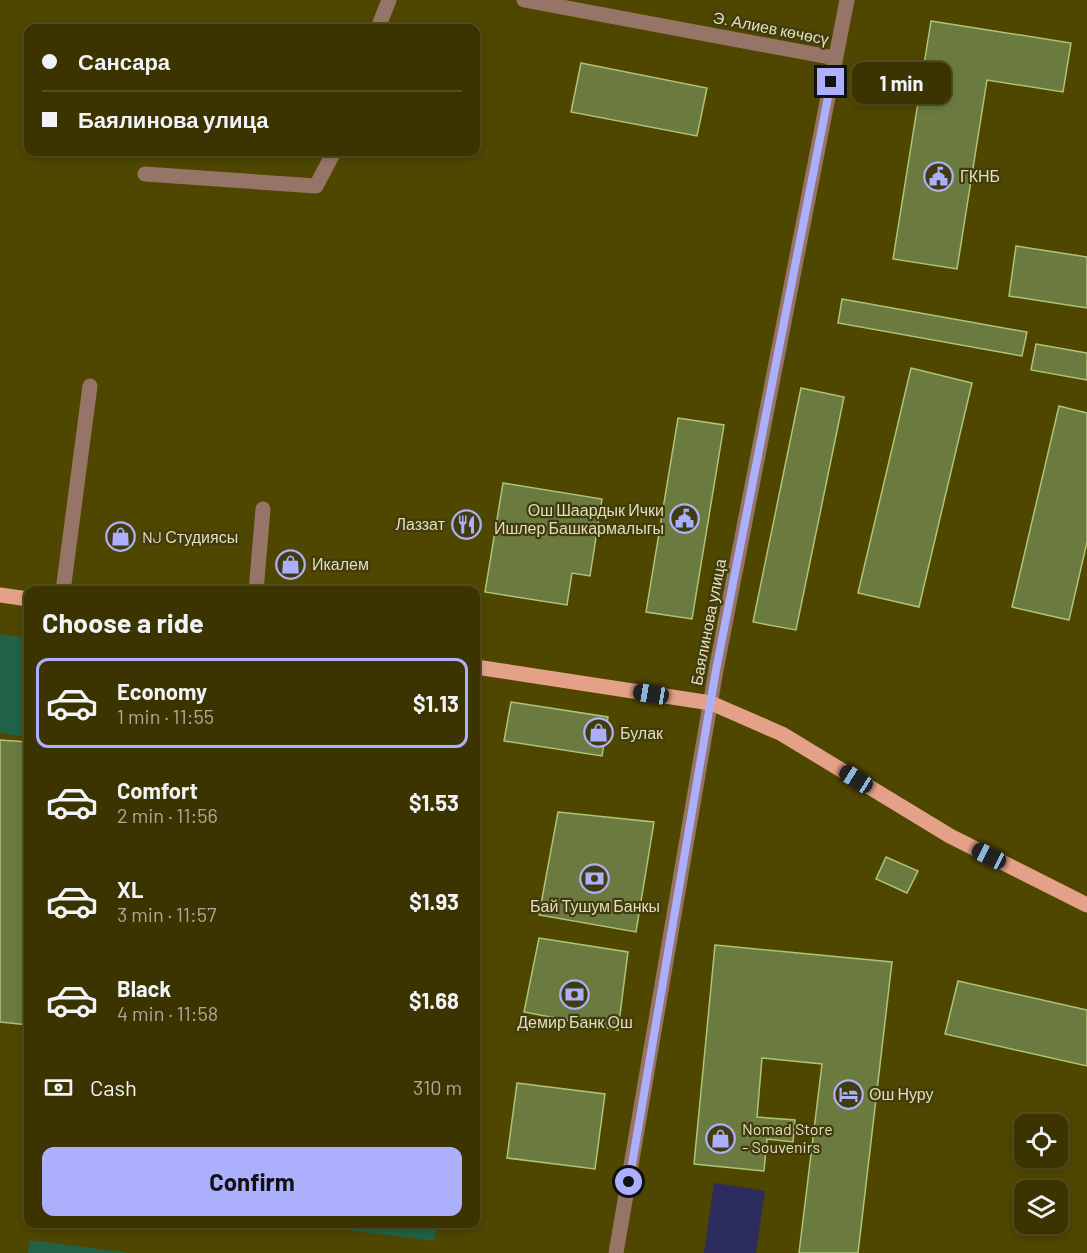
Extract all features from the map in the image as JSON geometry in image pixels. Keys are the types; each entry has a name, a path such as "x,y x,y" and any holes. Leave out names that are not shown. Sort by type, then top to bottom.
{"main road":[{"path":"0,595 24,598"},
{"path":"480,668 711,703 782,734 950,836 1087,905"}],"street":[{"path":"380,24 389,0"},
{"name":"Э. Алиев көчөсү","path":"524,0 835,58"},
{"name":"Баялинова улица","path":"616,1253 711,703 847,0"},
{"path":"145,174 316,186 332,156"},
{"path":"64,586 90,386"},
{"path":"256,586 263,509"}],"green space":[{"path":"0,634 24,637 24,736 0,733"},
{"path":"332,1228 436,1228 434,1241"},
{"path":"30,1240 130,1253 28,1253"}],"shaded area":[{"path":"714,1183 765,1191 756,1253 704,1253"}],"building":[{"name":"ГКНБ","path":"931,21 1071,43 1063,92 987,80 957,269 893,259"},
{"path":"581,63 707,88 697,136 571,112"},
{"path":"1016,246 1087,257 1087,308 1009,296"},
{"path":"842,299 1027,332 1022,356 838,323"},
{"path":"1036,344 1087,353 1087,380 1031,370"},
{"path":"911,368 972,383 919,607 858,593"},
{"path":"801,388 844,397 796,630 753,622"},
{"path":"1059,406 1087,413 1087,542 1069,620 1012,607"},
{"name":"Ош Шаардык Ички Ишлер Башкармалыгы","path":"678,418 724,425 692,619 646,612"},
{"path":"503,483 602,499 590,576 572,573 567,605 485,592"},
{"path":"511,702 608,717 602,756 504,741"},
{"path":"0,740 24,742 24,1025 0,1022"},
{"name":"Бай Тушум Банкы","path":"558,812 654,822 636,932 539,915"},
{"path":"886,857 918,871 907,893 876,879"},
{"name":"Демир Банк Ош","path":"539,938 628,952 618,1030 524,1012"},
{"name":"Ош Нуру","path":"715,945 892,962 858,1253 799,1253 822,1064 762,1058 757,1117 795,1120 793,1142 767,1139 764,1171 694,1164"},
{"path":"958,981 1087,1010 1087,1066 945,1034"},
{"path":"517,1083 605,1094 595,1169 507,1158"}],"place":[{"name":"ГКНБ","path":"939,176"},
{"name":"Ош Шаардык Ички Ишлер Башкармалыгы","path":"685,519"},
{"name":"Лаззат","path":"466,524"},
{"name":"NJ Студиясы","path":"121,537"},
{"name":"Икалем","path":"291,564"},
{"name":"Булак","path":"599,733"},
{"name":"Бай Тушум Банкы","path":"595,878"},
{"name":"Демир Банк Ош","path":"575,994"},
{"name":"Ош Нуру","path":"848,1094"},
{"name":"Nomad Store - Souvenirs","path":"721,1138"}],"route":[{"path":"629,1182 716,670 831,82"}]}
